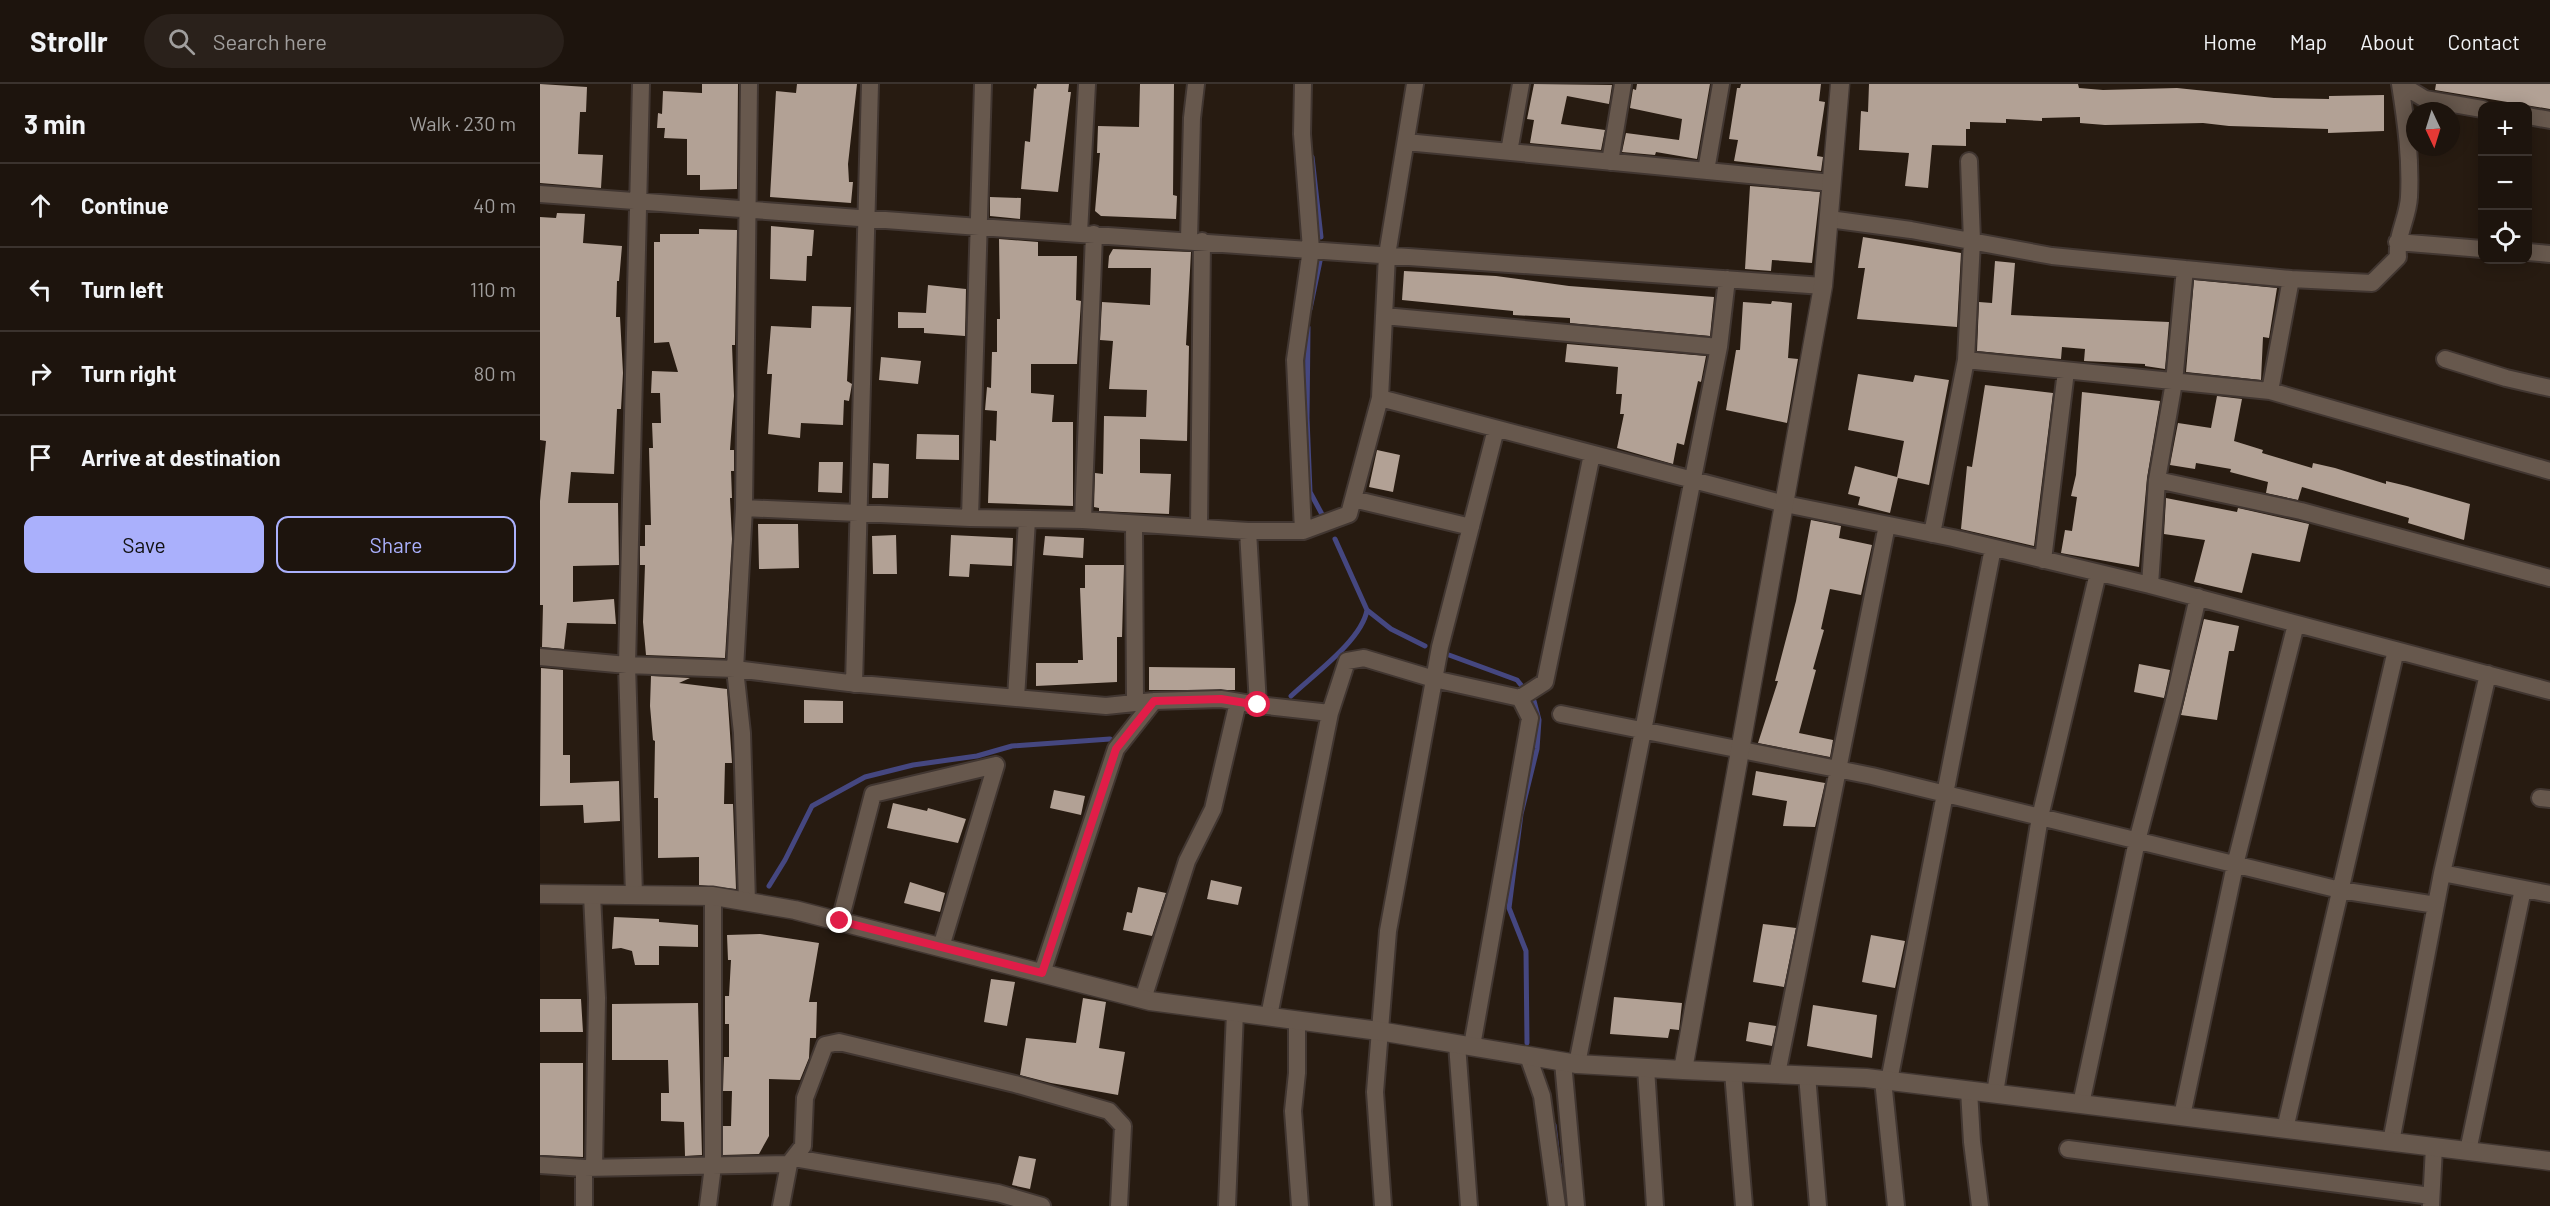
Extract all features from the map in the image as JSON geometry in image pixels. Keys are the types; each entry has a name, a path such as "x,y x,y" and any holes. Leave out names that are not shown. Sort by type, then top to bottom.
{"street":[{"path":"634,895 627,666 642,84"},
{"path":"747,902 742,733 735,669 744,508 749,84"},
{"path":"854,684 870,84"},
{"path":"970,518 983,84"},
{"path":"1083,520 1087,84"},
{"path":"1196,84 1192,118 1200,528"},
{"path":"1303,84 1302,134 1311,249 1295,360 1303,531"},
{"path":"744,508 970,518 1083,520 1248,531 1303,531 1349,514 1380,398 1387,255 1415,84"},
{"path":"1509,152 1521,84"},
{"path":"1610,162 1623,84"},
{"path":"1706,171 1721,84"},
{"path":"1683,1070 1823,286 1840,84"},
{"path":"1829,219 2052,256 2291,279 2372,283 2398,257 2397,242 2409,200 2409,145 2400,84"},
{"path":"2400,84 2425,99 2478,108"},
{"path":"2532,117 2550,120"},
{"path":"1406,142 1832,183"},
{"path":"1932,534 1966,360 1972,241 1969,161"},
{"path":"540,194 1823,286"},
{"path":"2397,242 2478,249"},
{"path":"2532,252 2550,254"},
{"path":"2150,585 2157,480 2174,382 2185,268"},
{"path":"1576,1206 1570,1063 1642,728 1690,480 1719,347 1727,279"},
{"path":"2270,391 2291,279"},
{"path":"1384,316 1719,347"},
{"path":"2445,359 2506,378 2550,388"},
{"path":"1966,360 2270,391 2550,471"},
{"path":"2043,560 2066,371"},
{"path":"1380,398 1785,504 1932,534 2198,597 2550,692"},
{"path":"1383,1206 1375,1092 1378,1031 1388,931 1440,647 1496,429"},
{"path":"1269,1016 1330,712 1347,661 1364,658 1434,679 1520,698 1545,682 1592,454"},
{"path":"2157,480 2301,511 2550,578"},
{"path":"1353,499 1471,526"},
{"path":"1016,698 1027,520"},
{"path":"1134,524 1135,703"},
{"path":"1778,1074 1887,525"},
{"path":"1248,531 1258,705"},
{"path":"1896,1206 1886,1080 1993,548"},
{"path":"1995,1093 2040,817 2098,573"},
{"path":"2081,1104 2137,841 2173,705 2198,597"},
{"path":"2182,1116 2235,865 2296,624"},
{"path":"2285,1129 2396,650"},
{"path":"540,657 627,666 735,669 854,684 1106,706 1154,701 1221,699 1330,712"},
{"path":"2391,1142 2442,873 2488,674"},
{"path":"1469,1206 1464,1045 1530,718 1520,698"},
{"path":"1042,973 1116,749 1154,701"},
{"path":"1143,999 1187,861 1213,809 1238,702"},
{"path":"1561,714 1838,768 2340,890 2436,905"},
{"path":"840,921 873,794 996,765 941,947"},
{"path":"2442,873 2550,894"},
{"path":"2468,1151 2523,889"},
{"path":"540,894 712,896 840,921 1143,999 1378,1031 1570,1063 1886,1080 2550,1161"},
{"path":"584,1206 589,1168 597,998 592,895"},
{"path":"708,1206 713,1166 712,896"},
{"path":"1227,1206 1235,1012"},
{"path":"1297,1020 1297,1073 1293,1111 1300,1206"},
{"path":"781,1206 791,1161 803,1146 805,1098 825,1045 839,1042 1015,1084 1109,1111 1123,1126 1119,1206"},
{"path":"1528,1056 1542,1096 1557,1206"},
{"path":"1646,1068 1655,1206"},
{"path":"1733,1072 1744,1206"},
{"path":"1807,1076 1818,1206"},
{"path":"1969,1090 1972,1142 1980,1206"},
{"path":"2068,1149 2431,1201 2434,1147"},
{"path":"540,1166 589,1168 713,1166 791,1161 998,1193 1042,1206"}],"building":[{"path":"540,84 587,87 586,112 580,112 578,154 603,155 601,188 540,183"},
{"path":"702,84 738,84 737,189 700,190 700,175 687,175 687,139 664,138 665,128 657,128 658,113 662,114 663,91 702,93"},
{"path":"797,84 857,84 848,164 849,182 853,182 851,203 770,197 776,91 796,93"},
{"path":"1037,84 1069,84 1068,92 1071,92 1058,192 1021,189 1025,141 1030,142 1034,88 1036,89"},
{"path":"1140,84 1174,84 1173,195 1177,196 1176,219 1101,216 1095,211 1100,153 1097,153 1098,126 1139,127"},
{"path":"1534,84 1612,85 1609,104 1567,96 1561,124 1605,130 1601,150 1530,143 1534,120 1527,119"},
{"path":"1637,84 1710,84 1697,159 1656,152 1655,155 1622,152 1626,133 1679,140 1682,119 1630,108 1633,89 1636,90"},
{"path":"1741,84 1821,84 1819,101 1825,102 1817,156 1823,157 1821,171 1734,161 1738,140 1729,139 1737,88 1740,88"},
{"path":"1869,84 2078,84 2079,88 2103,90 2177,88 2274,98 2329,99 2329,96 2384,95 2384,131 2328,133 2328,129 2203,123 2105,125 2080,123 2080,117 2042,118 2042,121 2006,119 2006,123 1970,122 1970,129 1966,129 1966,146 1932,145 1928,188 1905,186 1909,153 1859,150 1861,111 1868,112"},
{"path":"2436,84 2550,84 2550,109 2532,106 2532,102 2508,102 2435,90"},
{"path":"1750,186 1820,192 1812,263 1772,260 1771,271 1745,269"},
{"path":"990,197 1021,198 1020,219 990,216"},
{"path":"557,213 585,214 583,243 622,246 619,281 617,281 616,317 620,317 623,373 621,409 617,409 614,474 571,472 568,503 618,503 619,565 573,566 573,602 614,599 616,624 567,623 564,649 542,647 543,605 540,605 540,501 546,441 540,440 540,217 556,218"},
{"path":"771,226 814,230 812,256 807,256 806,281 770,279"},
{"path":"699,229 737,230 735,345 732,345 734,396 730,450 734,450 734,471 731,471 732,539 725,658 646,655 643,622 645,565 640,565 640,546 645,546 645,525 651,525 649,448 653,448 652,423 661,423 660,393 651,393 652,371 678,372 669,342 654,343 654,242 660,242 660,234 699,234"},
{"path":"1863,237 1961,253 1957,327 1857,319 1865,268 1858,268"},
{"path":"999,239 1038,242 1038,256 1077,256 1076,300 1081,301 1077,364 1031,364 1031,393 1054,395 1052,422 1073,422 1073,506 988,503 990,440 996,441 997,411 985,410 987,387 991,388 992,352 997,352 997,319 1000,319"},
{"path":"1113,249 1191,252 1186,345 1189,346 1187,441 1140,439 1140,473 1171,474 1169,514 1099,511 1099,508 1094,507 1095,473 1103,474 1104,416 1146,417 1147,390 1109,389 1113,341 1100,340 1102,302 1150,305 1151,268 1108,268 1109,256"},
{"path":"1995,261 2015,263 2011,315 2169,322 2165,369 2145,366 2145,364 2084,361 2085,349 2062,347 2061,359 1977,351 1979,302 1992,303"},
{"path":"1404,271 1496,276 1569,286 1714,297 1710,336 1570,323 1570,318 1513,315 1513,311 1402,300"},
{"path":"2194,280 2277,288 2269,338 2263,337 2261,380 2186,372"},
{"path":"928,285 966,289 965,336 924,333 924,328 898,328 898,312 926,313"},
{"path":"1772,301 1792,303 1788,358 1798,359 1787,423 1726,410 1736,350 1740,350 1743,302 1771,304"},
{"path":"812,306 851,307 847,381 852,384 849,401 844,400 843,425 801,423 800,438 768,434 772,374 767,374 771,326 811,328"},
{"path":"1567,344 1706,356 1684,445 1677,443 1673,464 1617,448 1624,414 1620,414 1622,394 1616,394 1618,367 1565,362"},
{"path":"881,357 921,361 918,384 879,380"},
{"path":"1858,374 1913,382 1915,375 1949,380 1929,485 1898,478 1890,513 1858,505 1860,497 1848,494 1855,466 1897,477 1904,441 1848,430"},
{"path":"1985,385 2053,393 2034,546 1961,529 1967,466 1972,467"},
{"path":"2082,392 2160,401 2147,478 2139,567 2061,553 2065,530 2072,531 2077,497 2071,496 2076,475"},
{"path":"2217,396 2242,399 2234,441 2263,450 2262,453 2312,468 2313,463 2335,468 2386,484 2386,481 2470,504 2464,540 2408,523 2409,518 2302,487 2298,500 2266,493 2268,482 2230,472 2231,469 2196,463 2195,469 2170,465 2178,423 2211,428"},
{"path":"917,434 959,435 959,460 916,459"},
{"path":"1377,450 1400,455 1393,492 1369,487"},
{"path":"819,462 843,462 842,493 818,492"},
{"path":"873,463 889,464 888,498 872,498"},
{"path":"2166,498 2237,512 2238,508 2309,524 2300,562 2252,553 2242,593 2194,582 2205,540 2164,534"},
{"path":"1811,520 1841,526 1839,538 1872,545 1861,595 1830,589 1821,629 1824,630 1813,669 1816,670 1799,733 1833,740 1830,757 1758,743 1778,681 1775,681 1796,601"},
{"path":"758,524 798,524 799,568 759,569"},
{"path":"896,535 897,574 873,574 872,536"},
{"path":"951,535 1013,538 1012,566 970,564 969,577 949,576"},
{"path":"1045,536 1084,538 1083,558 1043,555"},
{"path":"1085,565 1124,565 1122,637 1117,637 1117,682 1036,686 1036,663 1078,663 1078,660 1083,660 1080,588 1085,588"},
{"path":"2204,619 2239,626 2234,651 2229,651 2217,720 2181,715"},
{"path":"2139,664 2170,670 2164,698 2134,692"},
{"path":"1149,667 1235,668 1235,690 1149,690"},
{"path":"541,668 563,670 563,755 570,755 570,783 619,781 620,821 584,823 583,805 540,806"},
{"path":"651,676 690,678 679,683 727,689 732,763 725,763 724,804 733,804 736,889 699,885 699,857 658,858 658,798 654,798 655,741 653,740 650,706"},
{"path":"804,700 843,701 843,723 804,723"},
{"path":"1756,771 1825,783 1815,827 1783,826 1787,801 1752,795"},
{"path":"1054,790 1085,796 1081,815 1050,808"},
{"path":"893,803 927,811 928,808 966,819 958,843 887,828"},
{"path":"1211,880 1242,887 1238,905 1207,899"},
{"path":"910,882 945,893 940,912 904,903"},
{"path":"1138,887 1166,893 1152,936 1123,930 1127,912 1132,913"},
{"path":"614,917 659,919 659,922 698,925 698,947 659,946 659,965 635,965 632,951 621,948 612,949"},
{"path":"1763,924 1796,928 1784,987 1753,982"},
{"path":"760,934 819,943 809,1002 817,1002 816,1038 810,1038 809,1058 800,1080 769,1079 769,1136 759,1154 723,1155 723,1126 731,1126 732,1091 723,1091 724,1057 729,1057 729,1024 725,1024 725,996 729,996 731,960 728,960 727,935"},
{"path":"1871,935 1905,941 1895,988 1862,982"},
{"path":"991,979 1015,982 1007,1026 984,1022"},
{"path":"1614,997 1682,1003 1679,1030 1670,1029 1668,1038 1610,1034"},
{"path":"1083,998 1106,1002 1099,1048 1125,1052 1118,1095 1020,1075 1026,1038 1076,1043"},
{"path":"540,999 581,999 583,1032 540,1032"},
{"path":"698,1003 702,1155 685,1156 684,1122 661,1121 661,1093 669,1093 668,1060 612,1060 612,1004"},
{"path":"1813,1005 1877,1015 1872,1058 1807,1046"},
{"path":"1749,1022 1776,1026 1772,1046 1746,1041"},
{"path":"540,1063 583,1063 583,1157 540,1155"},
{"path":"1019,1156 1036,1159 1030,1189 1012,1185"}],"waterway":[{"path":"1312,157 1321,237"},
{"path":"1310,309 1320,261"},
{"path":"1308,327 1307,418 1310,492 1324,518"},
{"path":"1291,696 1347,645 1363,621 1367,610 1335,539"},
{"path":"1367,610 1391,629 1425,646"},
{"path":"1449,655 1517,680 1534,701 1539,720 1537,749 1521,814 1509,908 1526,951 1527,1043"},
{"path":"769,886 812,806 865,777 913,765 977,756 1012,746 1110,739"},
{"path":"1554,1125 1559,1166"}],"route":[{"path":"840,921 1042,973 1116,749 1154,701 1221,699 1258,705"}]}
